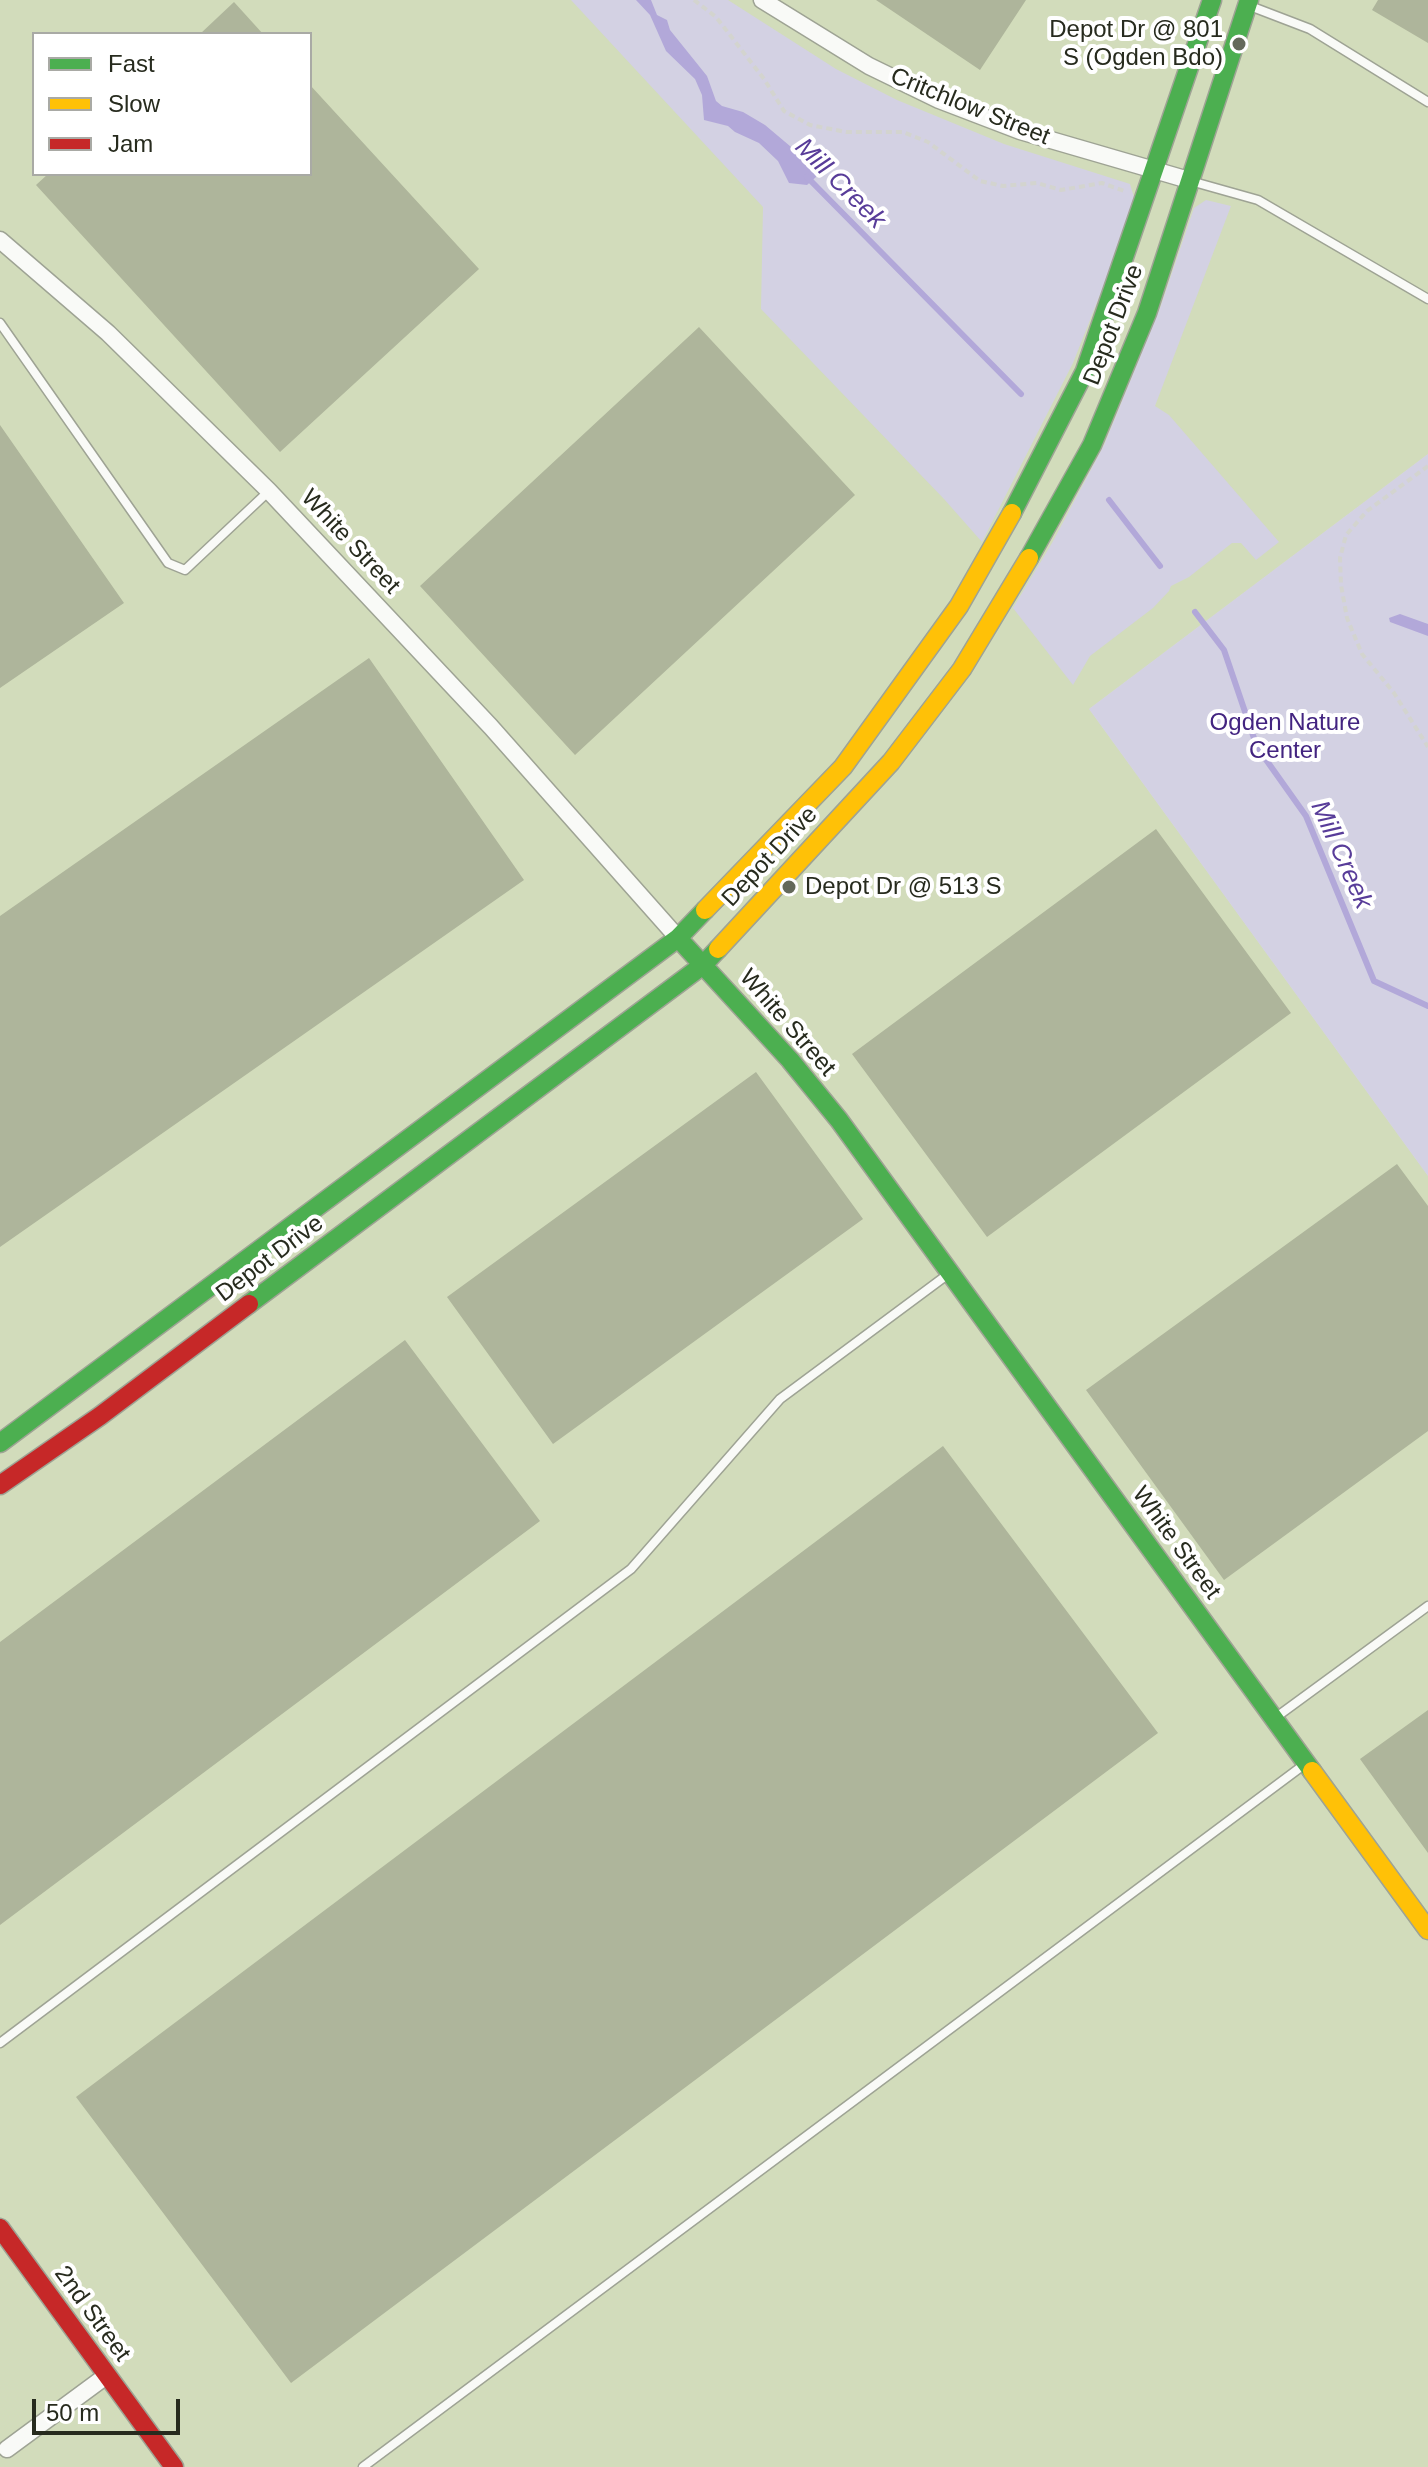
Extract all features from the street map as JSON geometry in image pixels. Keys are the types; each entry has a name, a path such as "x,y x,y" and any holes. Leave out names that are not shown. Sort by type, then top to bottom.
{"main road":[{"name":"Depot Drive","path":"0,1443 678,938 843,767 959,606 1029,484 1085,371 1212,0"},
{"name":"Depot Drive","path":"0,1485 100,1416 703,965 891,762 962,669 1092,445 1147,313 1248,2"},
{"name":"White Street","path":"678,938 780,1049 839,1120 1428,1930"},
{"name":"2nd Street","path":"0,2228 174,2467"}],"street":[{"name":"Critchlow Street","path":"762,0 869,66 939,100 1020,131 1192,181"},
{"name":"White Street","path":"1,244 108,333 269,491 491,727 678,938"},
{"path":"4,2452 106,2376"}],"lane":[{"path":"1248,2 1310,29 1428,102"},
{"path":"1192,181 1258,200 1428,299"},
{"path":"0,323 168,563 185,570 269,491"},
{"path":"0,2043 631,1569 780,1399 950,1273"},
{"path":"1274,1718 1428,1606"},
{"path":"363,2467 1307,1763"}],"path":[{"path":"694,0 716,17 764,79 784,111 810,125 846,132 903,132 928,142 980,181 1003,186 1037,183 1061,190 1102,183 1128,193 1154,170"},
{"path":"1428,466 1367,511 1346,535 1340,558 1347,618 1362,654 1394,693 1428,747"}],"shaded area":[{"path":"0,0 1428,0 1428,454 1089,709 1428,1176 1428,2467 0,2467"},
{"path":"636,0 651,0 657,15 667,20 670,30 707,76 716,101 765,125 816,168 816,177 807,185 789,183 778,161 759,143 728,126 704,120 702,95 695,79 666,51 650,15"},
{"path":"1400,614 1428,624 1428,636 1390,622 1389,618"}],"green space":[{"path":"571,0 728,0 836,69 897,100 1004,144 1130,184 1134,197 1109,272 1073,363 982,542 761,309 763,207"},
{"path":"1206,200 1231,206 1155,406 1169,415 1279,542 1256,560 1241,543 1232,543 1189,577 1171,586 1153,608 1090,656 1073,685 1013,608 1104,445 1160,308 1194,208"},
{"name":"Ogden Nature Center","path":"1428,454 1428,1176 1089,709"}],"building":[{"path":"876,0 1026,0 980,70"},
{"path":"1378,0 1428,0 1428,43 1372,10"},
{"path":"234,2 261,32 202,32"},
{"path":"312,87 479,269 280,452 36,185 46,176 312,176"},
{"path":"699,327 855,495 575,755 420,586"},
{"path":"0,425 124,603 0,688"},
{"path":"369,658 524,880 0,1247 0,916"},
{"path":"1156,829 1291,1013 987,1237 852,1054"},
{"path":"756,1072 863,1219 553,1444 447,1297"},
{"path":"1397,1164 1428,1206 1428,1431 1224,1580 1086,1390"},
{"path":"405,1340 540,1521 0,1925 0,1642"},
{"path":"943,1446 1158,1733 291,2383 76,2097"},
{"path":"1428,1710 1428,1853 1360,1759"}],"waterway":[{"name":"Mill Creek","path":"807,177 1021,394"},
{"name":"Mill Creek","path":"1109,500 1160,566"},
{"name":"Mill Creek","path":"1195,612 1224,650 1257,747 1306,816 1374,981 1428,1006"}],"traffic: fast":[{"path":"1012,513 1085,371 1212,0"},
{"path":"1029,558 1092,445 1147,313 1249,0"},
{"path":"0,1443 678,938 705,910"},
{"path":"678,938 790,1060 839,1120 1312,1771"},
{"path":"249,1304 703,965 718,949"}],"traffic: slow":[{"path":"705,910 843,767 959,606 1012,513"},
{"path":"718,949 891,762 962,669 1029,558"},
{"path":"1312,1771 1428,1930"}],"traffic: jam":[{"path":"0,1485 100,1416 249,1304"},
{"path":"0,2228 174,2467"}],"place":[{"name":"Depot Dr @ 801 S (Ogden Bdo)","path":"1239,44"},
{"name":"Depot Dr @ 513 S","path":"789,887"}]}
